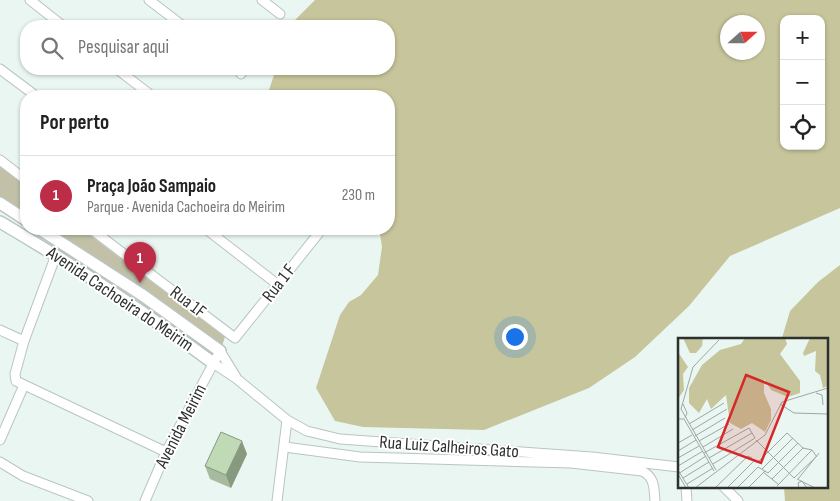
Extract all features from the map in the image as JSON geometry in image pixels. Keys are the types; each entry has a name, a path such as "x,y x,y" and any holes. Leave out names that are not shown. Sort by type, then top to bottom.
{"street":[{"path":"30,0 55,20"},
{"path":"148,0 175,20"},
{"path":"262,0 280,14"},
{"path":"0,69 28,90"},
{"path":"125,75 144,90"},
{"path":"0,160 20,175"},
{"path":"0,203 20,216"},
{"name":"Avenida Cachoeira do Meirim","path":"0,222 20,234"},
{"name":"Avenida Cachoeira do Meirim","path":"22,235 150,315 213,363"},
{"name":"Avenida Cachoeira do Meirim","path":"49,235 141,294 220,351"},
{"name":"Rua 1F","path":"99,235 235,338 238,337"},
{"path":"214,235 278,284"},
{"name":"Rua 1 F","path":"238,337 317,235"},
{"path":"56,255 24,341 15,374 16,381 166,452"},
{"path":"0,330 24,341"},
{"name":"Avenida Meirim","path":"145,501 166,452 220,351"},
{"name":"Rua Luiz Calheiros Gato","path":"220,351 237,379"},
{"name":"Rua Luiz Calheiros Gato","path":"213,363 237,379 287,420 307,431 340,439 592,457 678,468"},
{"path":"0,440 4,421 24,385"},
{"path":"277,501 287,420"},
{"path":"285,447 360,457 571,463 642,470 648,473 654,485 654,501"},
{"path":"0,462 24,476 88,501"},
{"path":"686,488 687,501"},
{"path":"725,488 738,501"}],"green space":[{"path":"315,0 840,0 840,208 730,256 689,306 635,357 589,388 484,430 363,427 335,421 316,388 340,315 349,302 361,295 378,275 382,247 380,235 395,235 395,90 269,90 274,75 395,75 395,20 295,20"},
{"path":"0,166 20,181 20,214 0,201"},
{"path":"51,235 90,235 225,337 222,346"},
{"path":"840,265 840,501 785,501 784,488 828,488 828,338 782,338 790,311 818,282"}],"building":[{"path":"221,432 242,441 226,475 205,466"}],"place":[{"name":"Praça João Sampaio","path":"140,283"}]}
